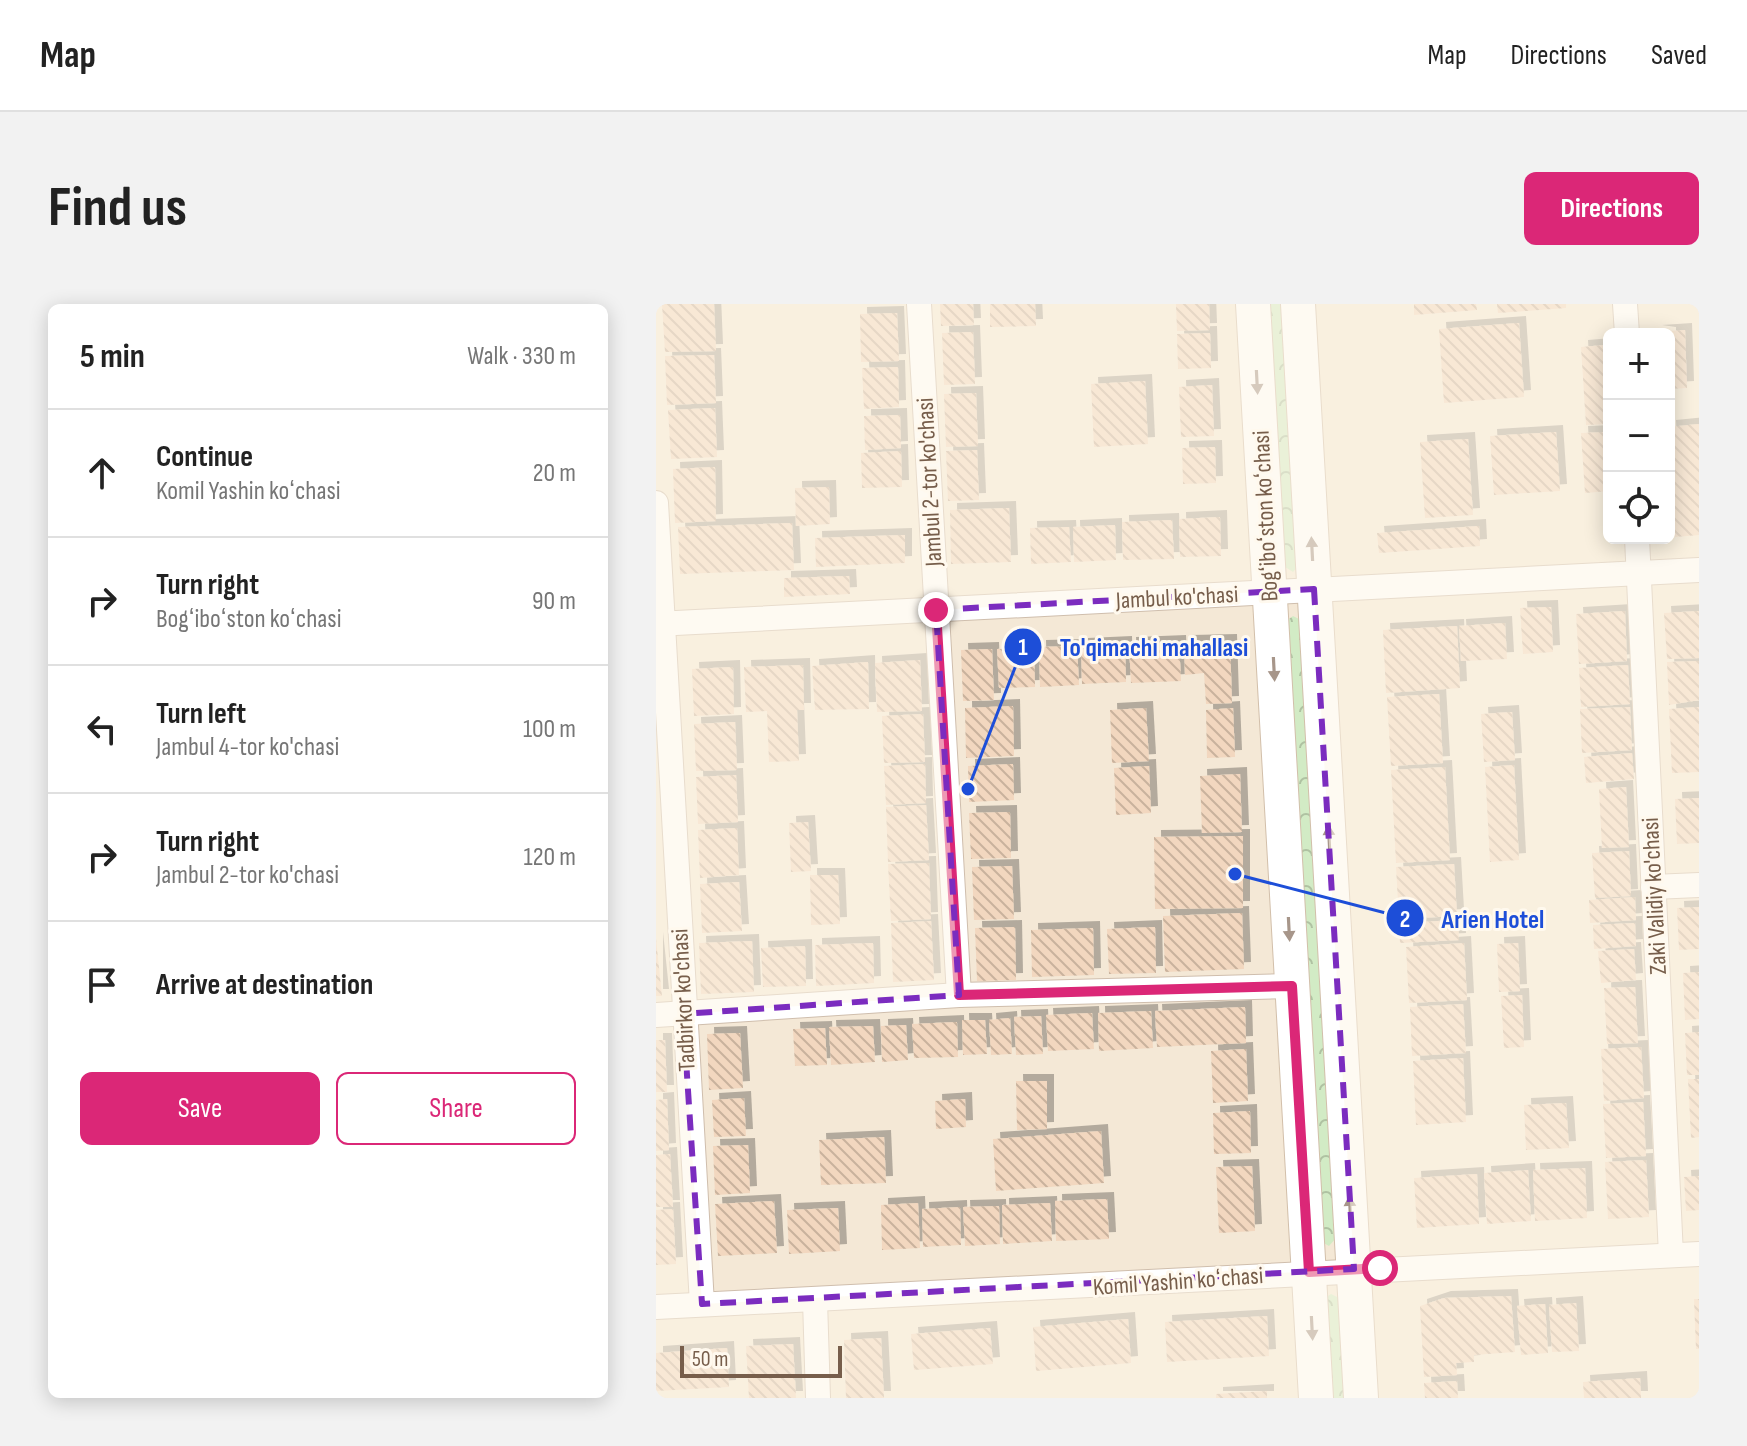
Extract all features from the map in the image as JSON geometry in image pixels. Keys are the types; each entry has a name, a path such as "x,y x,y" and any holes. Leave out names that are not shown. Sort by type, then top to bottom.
{"street":[{"name":"Jambul 2-tor ko'chasi","path":"919,304 959,995"},
{"name":"Bogʻiboʻston koʻchasi","path":"1253,304 1316,1398"},
{"name":"Bogʻiboʻston koʻchasi","path":"1298,304 1361,1398"},
{"path":"1625,304 1627,328"},
{"name":"Tadbirkor ko'chasi","path":"656,503 659,624 702,1304"},
{"name":"Zaki Validiy ko'chasi","path":"1637,544 1671,1255"},
{"name":"Jambul ko'chasi","path":"659,624 1699,570"},
{"path":"1653,887 1699,885"},
{"path":"656,1015 959,995 1292,986"},
{"name":"Komil Yashin koʻchasi","path":"656,1307 1354,1269 1699,1254"},
{"path":"815,1300 818,1398"}],"highlighted area":[{"path":"1314,589 1354,1269 702,1304 683,1014 959,995 936,610"}],"shaded area":[{"path":"656,304 1699,304 1699,1398 656,1398"}],"green space":[{"path":"1265,304 1286,304 1301,563 1293,572 1282,565"},
{"path":"1293,616 1303,621 1337,1237 1329,1246 1320,1241 1285,622"},
{"path":"1331,1294 1341,1299 1347,1398 1327,1398 1322,1300"}],"building":[{"path":"662,304 714,304 716,351 665,352"},
{"path":"940,304 973,304 974,325 941,326"},
{"path":"990,304 1035,304 1036,326 990,327"},
{"path":"1176,304 1209,304 1210,330 1177,331"},
{"path":"1414,304 1476,304 1477,310 1414,315"},
{"path":"1497,304 1566,304 1566,308 1498,313"},
{"path":"897,313 899,361 861,362 860,314"},
{"path":"1519,323 1524,397 1444,403 1439,329"},
{"path":"1685,330 1687,388 1675,389 1675,331"},
{"path":"973,332 975,384 944,385 942,333"},
{"path":"1210,333 1211,368 1178,369 1177,334"},
{"path":"1603,345 1603,424 1586,425 1581,347"},
{"path":"714,355 716,403 667,405 665,356"},
{"path":"898,367 899,407 864,409 862,368"},
{"path":"1145,381 1148,444 1094,447 1091,384"},
{"path":"1212,385 1214,436 1181,437 1179,387"},
{"path":"976,393 978,446 946,447 944,394"},
{"path":"715,408 717,457 671,459 668,410"},
{"path":"900,415 901,448 865,450 864,416"},
{"path":"1699,424 1699,535 1675,537 1675,426"},
{"path":"1556,432 1560,491 1494,495 1490,436"},
{"path":"1603,432 1603,492 1585,493 1581,433"},
{"path":"1468,439 1473,515 1425,518 1420,442"},
{"path":"1215,447 1216,483 1183,484 1182,448"},
{"path":"977,450 979,500 948,501 946,451"},
{"path":"901,451 902,487 862,488 861,453"},
{"path":"715,467 716,521 675,523 673,469"},
{"path":"829,487 830,524 796,526 795,488"},
{"path":"1009,508 1011,562 951,564 950,510"},
{"path":"1220,517 1221,556 1180,557 1179,519"},
{"path":"1172,520 1174,559 1123,560 1122,522"},
{"path":"792,523 794,570 680,574 678,527"},
{"path":"1115,525 1116,560 1074,562 1073,527"},
{"path":"1479,526 1480,546 1379,553 1377,533"},
{"path":"1069,527 1071,562 1031,564 1030,528"},
{"path":"905,535 905,563 816,567 815,538"},
{"path":"849,576 850,594 784,597 784,578"},
{"path":"1551,607 1553,652 1523,654 1520,608"},
{"path":"1625,611 1627,661 1579,664 1576,614"},
{"path":"1699,611 1699,658 1667,659 1664,613"},
{"path":"1505,623 1507,659 1461,661 1459,626"},
{"path":"1457,626 1460,688 1386,693 1383,630"},
{"path":"1230,641 1232,703 1206,704 1204,673 1185,675 1184,642"},
{"path":"1179,642 1181,681 1131,683 1129,644"},
{"path":"1125,643 1126,682 1082,684 1081,645"},
{"path":"1077,646 1079,685 1040,687 1039,647"},
{"path":"1034,648 1035,687 999,688 997,649"},
{"path":"992,649 994,700 963,701 961,650"},
{"path":"920,660 922,711 877,712 875,663"},
{"path":"1699,661 1699,700 1669,705 1667,662"},
{"path":"868,662 869,709 815,710 812,666"},
{"path":"803,665 804,710 797,710 799,761 769,762 767,711 746,712 744,667"},
{"path":"1628,665 1630,704 1581,707 1579,668"},
{"path":"733,667 734,714 694,716 692,669"},
{"path":"1439,694 1443,763 1391,766 1387,697"},
{"path":"1013,706 1014,756 966,758 965,708"},
{"path":"1630,707 1632,750 1582,753 1580,709"},
{"path":"1699,707 1699,772 1672,773 1669,709"},
{"path":"1146,708 1149,761 1112,763 1110,710"},
{"path":"1233,708 1235,757 1207,758 1206,710"},
{"path":"1512,712 1515,760 1484,762 1481,714"},
{"path":"923,714 925,762 884,763 882,716"},
{"path":"735,722 737,770 696,771 694,724"},
{"path":"1632,753 1634,779 1586,783 1584,757"},
{"path":"925,764 926,803 886,805 884,766"},
{"path":"1013,764 1014,800 969,802 968,766"},
{"path":"1514,765 1519,860 1490,862 1485,767"},
{"path":"1149,766 1151,813 1116,815 1114,768"},
{"path":"1445,767 1450,860 1396,863 1391,770"},
{"path":"1240,774 1242,832 1202,833 1200,776"},
{"path":"736,775 738,822 698,824 696,777"},
{"path":"1626,787 1629,847 1602,848 1599,789"},
{"path":"1699,798 1699,843 1677,844 1675,799"},
{"path":"926,805 929,860 888,862 886,807"},
{"path":"1010,812 1011,858 971,859 969,813"},
{"path":"808,822 811,871 791,872 789,823"},
{"path":"737,828 739,875 700,878 698,830"},
{"path":"1243,836 1243,908 1155,909 1154,837"},
{"path":"1629,851 1631,896 1595,898 1592,853"},
{"path":"929,863 931,919 891,921 888,864"},
{"path":"1454,864 1457,916 1399,919 1396,867"},
{"path":"1012,866 1014,919 974,920 972,867"},
{"path":"810,875 838,875 840,924 811,925"},
{"path":"739,882 742,931 702,933 700,884"},
{"path":"1635,897 1636,920 1590,923 1589,900"},
{"path":"1699,907 1699,949 1679,950 1677,908"},
{"path":"1242,913 1244,969 1165,972 1163,916"},
{"path":"1458,920 1459,940 1400,943 1399,923"},
{"path":"931,921 934,980 893,982 891,923"},
{"path":"1635,923 1636,946 1594,949 1593,925"},
{"path":"1015,927 1016,980 977,981 975,928"},
{"path":"1155,927 1156,973 1109,974 1107,929"},
{"path":"1093,928 1094,975 1032,977 1031,930"},
{"path":"656,939 662,996 656,996"},
{"path":"752,941 754,992 701,994 699,943"},
{"path":"873,943 874,983 816,986 815,945"},
{"path":"1464,943 1467,1000 1409,1003 1406,947"},
{"path":"1518,943 1520,991 1499,992 1497,944"},
{"path":"805,946 806,986 763,987 761,948"},
{"path":"1634,949 1636,980 1601,983 1598,951"},
{"path":"1699,972 1699,1019 1685,1020 1683,973"},
{"path":"1635,987 1638,1043 1607,1044 1604,988"},
{"path":"1522,995 1524,1047 1504,1048 1501,996"},
{"path":"1463,1004 1466,1053 1412,1056 1410,1007"},
{"path":"1245,1007 1246,1043 1157,1047 1155,1011"},
{"path":"1151,1011 1153,1048 1099,1051 1098,1013"},
{"path":"1092,1013 1094,1049 1048,1051 1046,1015"},
{"path":"1041,1016 1043,1054 1016,1055 1014,1017"},
{"path":"1010,1018 1012,1054 991,1055 989,1020"},
{"path":"962,1020 985,1020 987,1054 963,1055"},
{"path":"957,1022 958,1057 914,1058 912,1024"},
{"path":"906,1025 908,1060 882,1062 881,1026"},
{"path":"873,1026 875,1062 831,1065 829,1027"},
{"path":"825,1028 827,1065 795,1066 793,1029"},
{"path":"1699,1032 1699,1075 1687,1075 1685,1033"},
{"path":"740,1033 743,1088 709,1090 707,1034"},
{"path":"656,1040 665,1040 667,1092 656,1092"},
{"path":"1641,1047 1644,1098 1604,1101 1601,1049"},
{"path":"1246,1049 1248,1101 1213,1103 1211,1051"},
{"path":"1463,1058 1466,1122 1416,1125 1413,1061"},
{"path":"1688,1079 1699,1079 1699,1137 1691,1138"},
{"path":"1016,1081 1047,1081 1047,1129 1017,1130"},
{"path":"744,1098 746,1136 714,1137 712,1100"},
{"path":"667,1099 669,1150 656,1151 656,1100"},
{"path":"965,1099 966,1127 936,1129 935,1101"},
{"path":"1643,1102 1646,1156 1606,1158 1603,1104"},
{"path":"1566,1103 1569,1148 1526,1150 1524,1105"},
{"path":"1250,1111 1251,1153 1214,1154 1213,1113"},
{"path":"1101,1131 1104,1183 996,1191 993,1139"},
{"path":"884,1137 886,1183 821,1185 819,1140"},
{"path":"748,1145 750,1193 715,1195 713,1146"},
{"path":"670,1154 673,1207 656,1207 656,1155"},
{"path":"1646,1160 1649,1217 1608,1219 1605,1162"},
{"path":"1252,1166 1255,1231 1219,1233 1216,1167"},
{"path":"1585,1168 1587,1218 1535,1221 1533,1170"},
{"path":"1528,1170 1531,1221 1487,1224 1484,1173"},
{"path":"1477,1174 1479,1224 1417,1228 1414,1178"},
{"path":"1699,1176 1699,1210 1686,1211 1684,1177"},
{"path":"1107,1199 1109,1239 1056,1241 1055,1201"},
{"path":"774,1201 777,1253 718,1256 715,1204"},
{"path":"918,1203 920,1248 882,1250 881,1205"},
{"path":"1050,1203 1052,1241 1003,1244 1002,1205"},
{"path":"999,1206 1000,1244 965,1246 963,1207"},
{"path":"960,1207 961,1245 923,1247 922,1209"},
{"path":"838,1208 840,1251 789,1254 787,1210"},
{"path":"673,1209 676,1264 656,1265 656,1210"},
{"path":"1511,1296 1515,1352 1474,1355 1474,1362 1456,1363 1457,1375 1424,1377 1420,1306 1444,1298"},
{"path":"1694,1299 1699,1299 1699,1349 1696,1349"},
{"path":"1576,1303 1579,1351 1552,1352 1549,1305"},
{"path":"1545,1304 1548,1353 1521,1355 1517,1306"},
{"path":"1267,1316 1269,1356 1167,1362 1165,1322"},
{"path":"1128,1319 1131,1363 1036,1371 1033,1327"},
{"path":"990,1328 993,1364 914,1370 911,1334"},
{"path":"881,1338 884,1398 846,1398 844,1340"},
{"path":"793,1344 796,1398 749,1398 746,1346"},
{"path":"727,1348 729,1387 656,1391 656,1353"},
{"path":"1640,1378 1641,1398 1584,1398 1583,1382"},
{"path":"1457,1381 1458,1398 1425,1398 1424,1383"},
{"path":"1267,1391 1267,1398 1216,1398 1216,1394"}],"place":[{"name":"To'qimachi mahallasi","path":"968,789"},
{"name":"Arien Hotel","path":"1235,874"}],"route":[{"path":"936,610 959,995 1292,986 1309,1272 1380,1268"}]}
